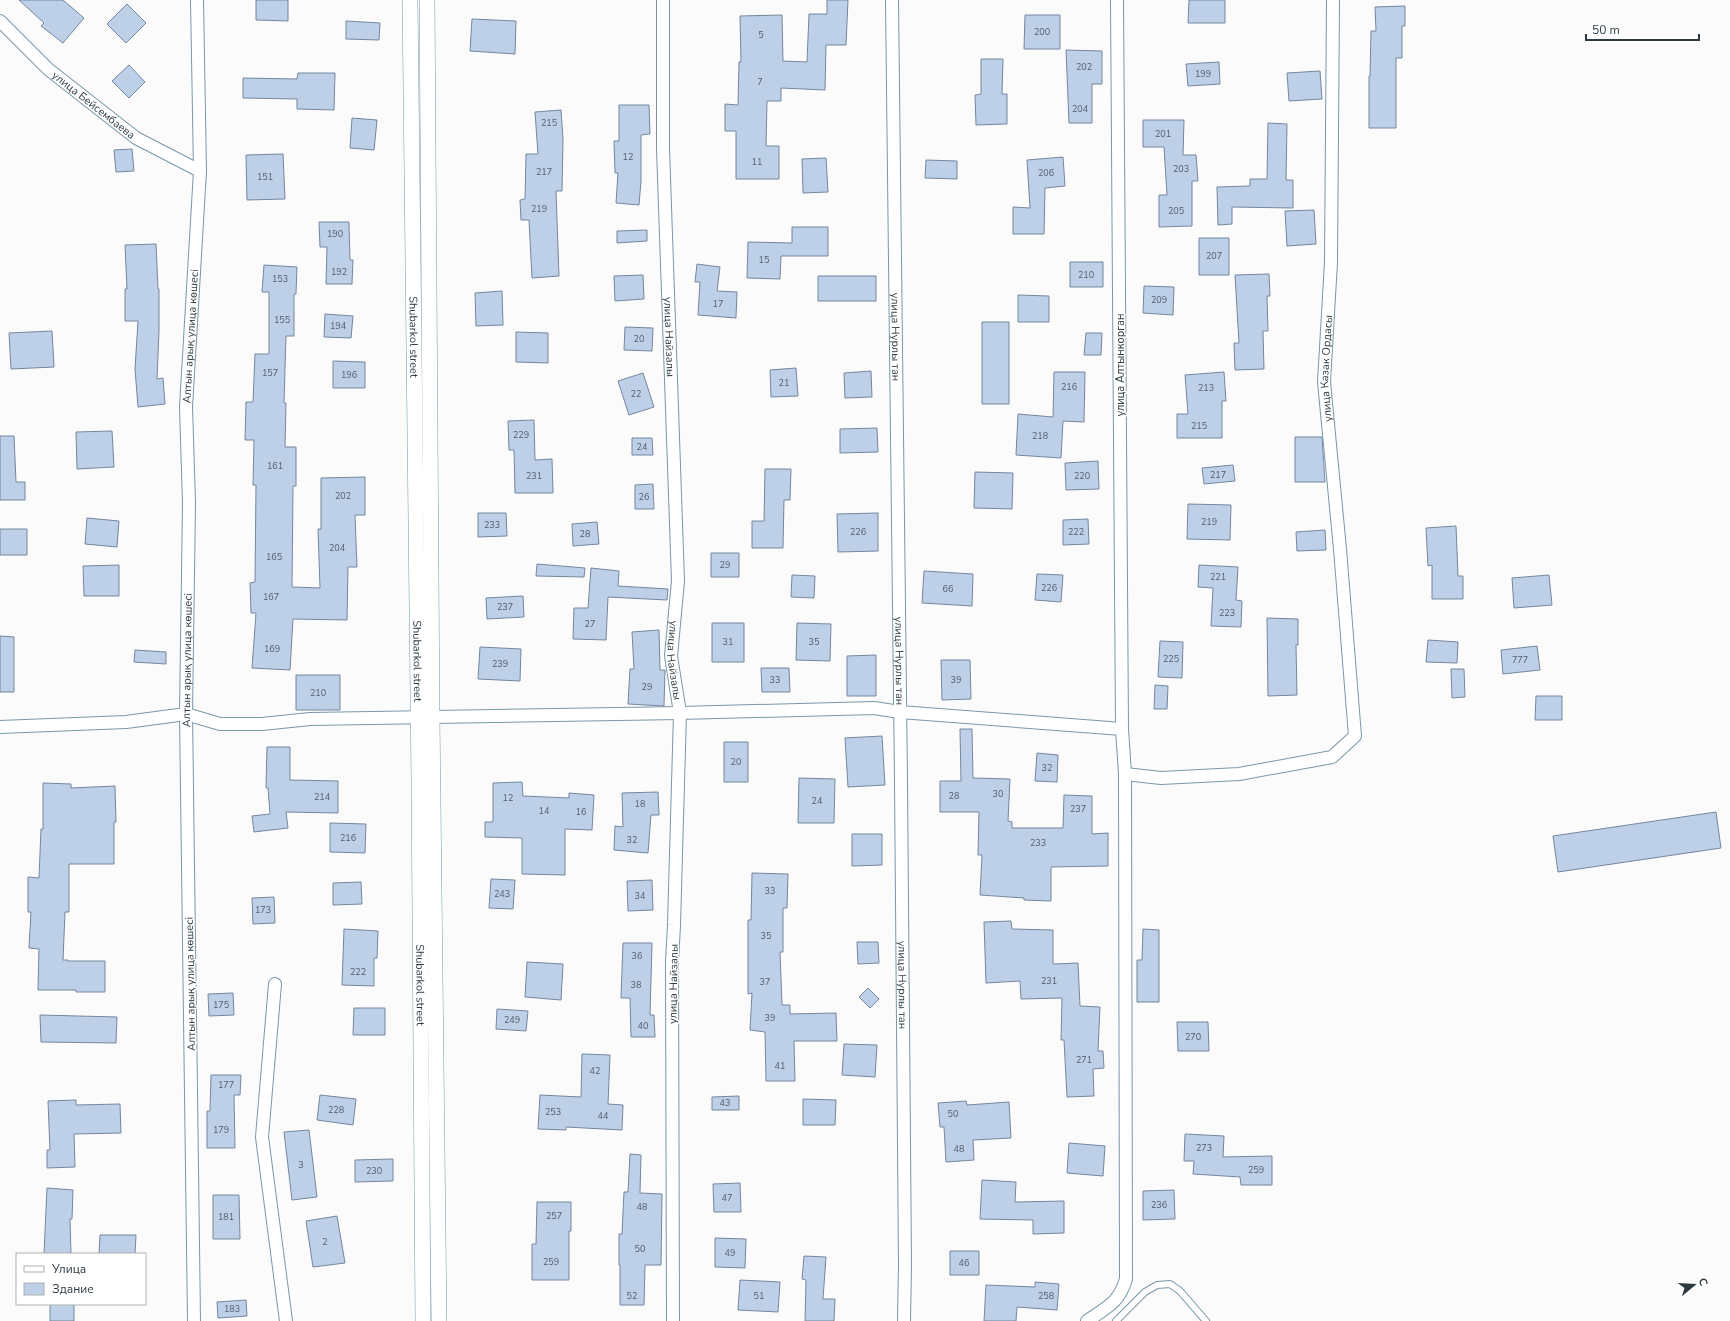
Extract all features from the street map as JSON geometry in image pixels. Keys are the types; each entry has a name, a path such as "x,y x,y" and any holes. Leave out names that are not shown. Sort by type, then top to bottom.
{"street":[{"name":"Алтын арық улица көшесі","path":"194,1321 186,714 189,503 186,407 200,171 197,0"},
{"name":"Shubarkol street","path":"410,0 439,1321"},
{"name":"Shubarkol street","path":"423,1321 419,788 425,717 427,0"},
{"name":"улица Найзалы","path":"663,0 663,149 678,581 671,656 680,713 672,961 673,1321"},
{"name":"улица Нурлы тан","path":"892,0 900,712 904,1321"},
{"name":"улица Алтынкорган","path":"1087,1321 1112,1304 1122,1292 1126,1279 1125,774 1122,730 1117,0"},
{"name":"улица Казак Ордасы","path":"1125,774 1161,778 1239,774 1332,757 1355,736 1340,549 1324,382 1331,262 1333,0"},
{"name":"улица Бейсембаева","path":"0,21 48,69 136,138 200,171"},
{"path":"0,727 126,722 186,714 220,724 262,724 310,719 680,713 874,708 900,712 1122,730"},
{"path":"275,984 262,1137 286,1321"}],"lane":[{"path":"1116,1321 1146,1292 1157,1285 1170,1284 1180,1291 1206,1321"}],"building":[{"path":"19,0 63,0 84,18 63,43 41,26 44,23"},
{"path":"256,0 288,0 288,21 256,20"},
{"path":"827,0 848,0 846,45 826,45 825,90 781,88 781,101 767,101 766,146 779,146 779,179 736,179 736,131 725,131 725,104 738,105 739,62 741,62 740,16 782,15 783,61 807,62 809,14 827,14"},
{"path":"1189,0 1225,0 1225,23 1188,23"},
{"path":"127,4 146,23 126,43 107,24"},
{"path":"1405,6 1405,26 1402,26 1402,58 1396,58 1396,128 1369,128 1371,31 1376,31 1375,7"},
{"path":"1025,15 1060,15 1060,49 1024,49"},
{"path":"472,19 516,21 515,54 470,51"},
{"path":"346,21 380,23 379,40 346,39"},
{"path":"1066,50 1102,51 1102,84 1092,84 1092,123 1069,123"},
{"path":"981,59 1003,59 1002,94 1007,94 1007,124 976,125 975,95 981,94"},
{"path":"1219,62 1220,84 1188,86 1186,64"},
{"path":"129,65 145,82 129,98 112,81"},
{"path":"1320,71 1322,99 1289,101 1287,73"},
{"path":"298,73 335,73 334,110 297,109 297,99 243,98 243,78 297,79"},
{"path":"619,105 649,105 650,134 641,135 641,181 639,205 616,203 618,173 615,173 614,141 619,141"},
{"path":"561,110 563,139 562,191 556,191 559,276 532,278 529,220 521,220 520,200 525,199 526,154 538,154 535,112"},
{"path":"352,118 377,120 374,150 350,148"},
{"path":"1143,120 1184,120 1183,155 1196,155 1198,181 1192,181 1192,226 1159,227 1159,195 1167,195 1164,147 1143,147"},
{"path":"1268,123 1287,124 1286,180 1293,180 1293,208 1232,207 1232,224 1218,225 1217,187 1250,186 1250,179 1267,179"},
{"path":"132,149 134,171 116,172 114,150"},
{"path":"283,154 285,199 247,200 246,155"},
{"path":"1063,157 1065,186 1045,188 1044,234 1013,234 1013,207 1030,208 1027,160"},
{"path":"826,158 828,192 803,193 802,159"},
{"path":"926,160 957,161 957,179 925,178"},
{"path":"1314,210 1316,244 1287,246 1285,211"},
{"path":"319,222 349,222 350,260 353,260 352,284 326,284 327,247 320,247"},
{"path":"792,227 828,227 828,256 781,256 780,279 747,278 748,242 792,243"},
{"path":"647,230 647,241 617,243 617,231"},
{"path":"1199,238 1229,238 1229,275 1199,275"},
{"path":"156,244 159,289 157,379 163,378 165,404 138,407 135,369 138,321 125,321 125,289 127,289 125,245"},
{"path":"1070,262 1103,262 1103,287 1070,287"},
{"path":"697,264 720,267 717,291 737,292 736,318 698,315 700,282 695,282"},
{"path":"264,265 297,267 296,294 294,294 294,336 286,336 284,403 286,403 285,447 296,447 296,486 293,486 292,587 320,588 318,529 321,529 321,478 365,477 365,515 355,515 357,567 348,567 347,620 293,619 290,670 252,668 256,613 251,613 250,583 255,582 256,485 253,485 254,440 245,440 246,402 253,402 255,354 269,354 269,292 262,292"},
{"path":"1269,274 1270,296 1267,296 1268,331 1263,331 1264,369 1235,370 1234,343 1239,343 1235,275"},
{"path":"643,275 644,299 615,301 614,276"},
{"path":"818,276 876,276 876,301 818,301"},
{"path":"1144,286 1174,287 1173,315 1143,313"},
{"path":"502,291 503,325 476,326 475,293"},
{"path":"1018,295 1049,296 1049,322 1018,322"},
{"path":"325,314 353,316 351,338 324,337"},
{"path":"982,322 1009,322 1009,404 982,404"},
{"path":"625,327 653,328 652,351 624,350"},
{"path":"52,331 54,367 11,369 9,333"},
{"path":"516,332 548,333 548,363 516,362"},
{"path":"1086,333 1102,333 1101,355 1084,355"},
{"path":"333,361 365,362 365,388 333,388"},
{"path":"796,368 798,396 771,397 770,370"},
{"path":"871,371 872,397 845,398 844,373"},
{"path":"1054,372 1085,372 1084,422 1063,421 1061,458 1016,455 1018,414 1053,417"},
{"path":"1224,372 1226,401 1222,401 1222,438 1177,438 1177,414 1188,414 1185,375"},
{"path":"643,373 654,407 629,415 618,381"},
{"path":"534,420 535,460 552,459 553,493 515,493 514,450 509,450 508,421"},
{"path":"877,428 878,452 840,453 840,429"},
{"path":"112,431 114,467 77,469 76,432"},
{"path":"0,436 14,436 16,482 25,482 25,500 0,500"},
{"path":"1295,437 1322,437 1325,482 1295,482"},
{"path":"632,438 652,438 653,455 632,455"},
{"path":"1098,461 1099,489 1066,490 1065,463"},
{"path":"1233,465 1235,481 1204,484 1202,468"},
{"path":"765,469 791,469 790,500 784,500 783,548 752,548 752,521 764,521"},
{"path":"975,472 1013,473 1012,509 974,508"},
{"path":"653,484 654,509 635,509 635,485"},
{"path":"1188,504 1231,505 1230,540 1187,539"},
{"path":"478,513 506,513 507,536 478,537"},
{"path":"878,513 878,551 838,552 837,514"},
{"path":"87,518 119,521 117,547 85,544"},
{"path":"1088,519 1089,544 1063,545 1063,520"},
{"path":"597,522 599,544 573,546 572,524"},
{"path":"1456,526 1458,576 1463,576 1463,599 1432,599 1432,565 1428,566 1426,528"},
{"path":"0,529 27,529 27,555 0,555"},
{"path":"1325,530 1326,550 1297,551 1296,532"},
{"path":"711,553 739,553 739,577 711,577"},
{"path":"537,564 585,568 584,577 536,576"},
{"path":"119,565 119,596 84,596 83,566"},
{"path":"1199,565 1238,567 1236,600 1242,601 1241,627 1211,626 1213,588 1198,587"},
{"path":"591,568 619,571 618,586 668,589 667,600 608,597 606,640 573,639 574,608 588,608"},
{"path":"924,571 973,574 972,606 922,603"},
{"path":"1037,574 1063,575 1061,602 1035,600"},
{"path":"792,575 815,576 814,598 791,597"},
{"path":"1549,575 1552,605 1514,608 1512,578"},
{"path":"523,596 524,617 487,619 486,598"},
{"path":"1267,618 1298,619 1298,645 1296,645 1297,695 1268,696"},
{"path":"712,623 744,623 744,662 712,662"},
{"path":"797,623 831,624 830,661 796,660"},
{"path":"659,630 660,670 665,670 664,706 628,704 630,669 634,669 632,632"},
{"path":"0,636 14,637 14,692 0,692"},
{"path":"1428,640 1458,642 1457,663 1426,662"},
{"path":"1160,641 1183,642 1182,678 1158,677"},
{"path":"1537,646 1540,670 1503,674 1501,650"},
{"path":"480,647 521,649 520,681 478,679"},
{"path":"135,650 166,652 166,664 134,662"},
{"path":"876,655 876,696 847,696 847,656"},
{"path":"941,660 970,660 971,699 942,700"},
{"path":"761,668 789,668 790,692 762,692"},
{"path":"1451,669 1464,669 1465,697 1452,698"},
{"path":"296,675 340,675 340,710 296,710"},
{"path":"1155,685 1168,686 1167,709 1154,709"},
{"path":"1536,696 1562,696 1562,720 1535,720"},
{"path":"960,729 972,729 973,778 1010,779 1008,821 1012,822 1012,828 1063,828 1064,795 1092,796 1092,834 1108,833 1108,866 1051,867 1051,901 1024,900 1024,898 980,895 982,855 978,855 979,812 940,812 940,781 961,781"},
{"path":"882,736 885,785 848,787 845,738"},
{"path":"724,742 748,742 748,782 724,782"},
{"path":"267,747 290,747 290,780 338,781 338,813 286,812 288,828 254,832 252,816 270,814 268,788 266,788"},
{"path":"1037,753 1058,755 1057,782 1035,781"},
{"path":"799,778 835,779 834,823 798,823"},
{"path":"522,782 523,796 569,798 569,793 594,795 592,830 565,829 565,875 522,874 522,838 485,837 485,822 493,822 493,783"},
{"path":"43,783 71,784 71,788 115,786 116,822 114,822 114,864 69,864 69,912 65,912 63,960 105,961 105,992 38,990 39,949 29,948 31,912 28,912 28,877 39,878 41,829 43,829"},
{"path":"658,792 659,815 651,815 648,853 614,850 615,826 623,827 622,793"},
{"path":"1716,812 1721,848 1558,872 1553,836"},
{"path":"330,823 366,824 365,853 330,852"},
{"path":"852,834 882,834 882,865 852,866"},
{"path":"752,873 788,874 787,908 783,908 783,952 780,952 782,1005 790,1005 790,1014 836,1013 837,1041 794,1041 795,1081 766,1081 765,1032 750,1030 752,993 748,994 748,920 751,920"},
{"path":"491,879 515,880 513,909 489,908"},
{"path":"652,880 653,910 628,911 627,881"},
{"path":"361,882 362,904 333,905 333,883"},
{"path":"274,897 275,923 253,924 252,898"},
{"path":"1011,921 1012,929 1053,930 1053,964 1078,963 1080,1006 1100,1007 1098,1051 1103,1051 1104,1068 1093,1069 1094,1096 1067,1097 1064,1040 1061,1040 1062,998 1021,999 1020,981 986,983 984,922"},
{"path":"344,929 378,931 377,958 374,958 374,986 342,985"},
{"path":"1143,929 1159,930 1159,1002 1137,1002 1137,960 1142,960"},
{"path":"857,942 878,942 879,963 858,964"},
{"path":"623,943 652,943 650,1015 654,1015 655,1037 631,1037 630,998 621,998"},
{"path":"527,962 563,964 561,1000 525,997"},
{"path":"868,988 879,999 870,1008 859,997"},
{"path":"233,993 234,1015 209,1016 208,994"},
{"path":"354,1008 385,1008 385,1035 353,1035"},
{"path":"497,1009 528,1011 526,1031 496,1029"},
{"path":"40,1015 117,1017 116,1043 41,1042"},
{"path":"1177,1022 1208,1022 1209,1051 1178,1051"},
{"path":"844,1044 877,1045 875,1077 842,1075"},
{"path":"582,1054 610,1055 608,1104 623,1105 622,1130 566,1127 566,1130 538,1129 540,1095 581,1097"},
{"path":"211,1075 241,1075 240,1095 234,1095 235,1148 207,1148 207,1111 210,1111"},
{"path":"320,1095 356,1099 353,1125 317,1120"},
{"path":"739,1096 739,1110 712,1110 712,1097"},
{"path":"803,1099 836,1100 835,1125 803,1125"},
{"path":"76,1100 76,1105 120,1104 121,1133 74,1134 75,1167 47,1168 47,1150 50,1150 48,1101"},
{"path":"966,1101 967,1105 1009,1102 1011,1138 973,1140 974,1160 946,1162 944,1127 940,1127 938,1103"},
{"path":"309,1130 317,1197 292,1200 284,1132"},
{"path":"1185,1134 1224,1136 1223,1157 1272,1156 1272,1185 1241,1185 1240,1177 1193,1174 1194,1161 1184,1161"},
{"path":"1069,1143 1105,1146 1103,1176 1067,1173"},
{"path":"630,1154 641,1155 640,1193 662,1194 661,1265 645,1265 644,1305 620,1305 619,1234 622,1234 624,1192 628,1192"},
{"path":"393,1159 393,1181 355,1182 355,1160"},
{"path":"982,1180 1016,1182 1015,1202 1064,1201 1064,1233 1033,1234 1033,1220 980,1219"},
{"path":"740,1183 741,1212 714,1212 713,1184"},
{"path":"47,1188 73,1190 72,1219 70,1219 71,1253 44,1253"},
{"path":"1174,1190 1175,1219 1143,1220 1143,1191"},
{"path":"213,1195 239,1195 240,1239 213,1239"},
{"path":"537,1202 571,1202 571,1231 569,1231 569,1280 532,1280 532,1244 536,1244"},
{"path":"337,1216 345,1263 313,1267 306,1221"},
{"path":"100,1235 136,1235 135,1253 99,1253"},
{"path":"715,1238 746,1239 745,1268 715,1267"},
{"path":"950,1251 979,1251 979,1275 950,1275"},
{"path":"804,1256 826,1257 823,1299 835,1299 834,1321 805,1321 806,1280 802,1279"},
{"path":"740,1280 780,1282 778,1312 738,1310"},
{"path":"1035,1282 1059,1284 1057,1310 1017,1307 1016,1321 984,1321 986,1285 1035,1287"},
{"path":"246,1300 247,1316 218,1318 217,1302"},
{"path":"50,1305 74,1305 74,1321 50,1321"}]}
